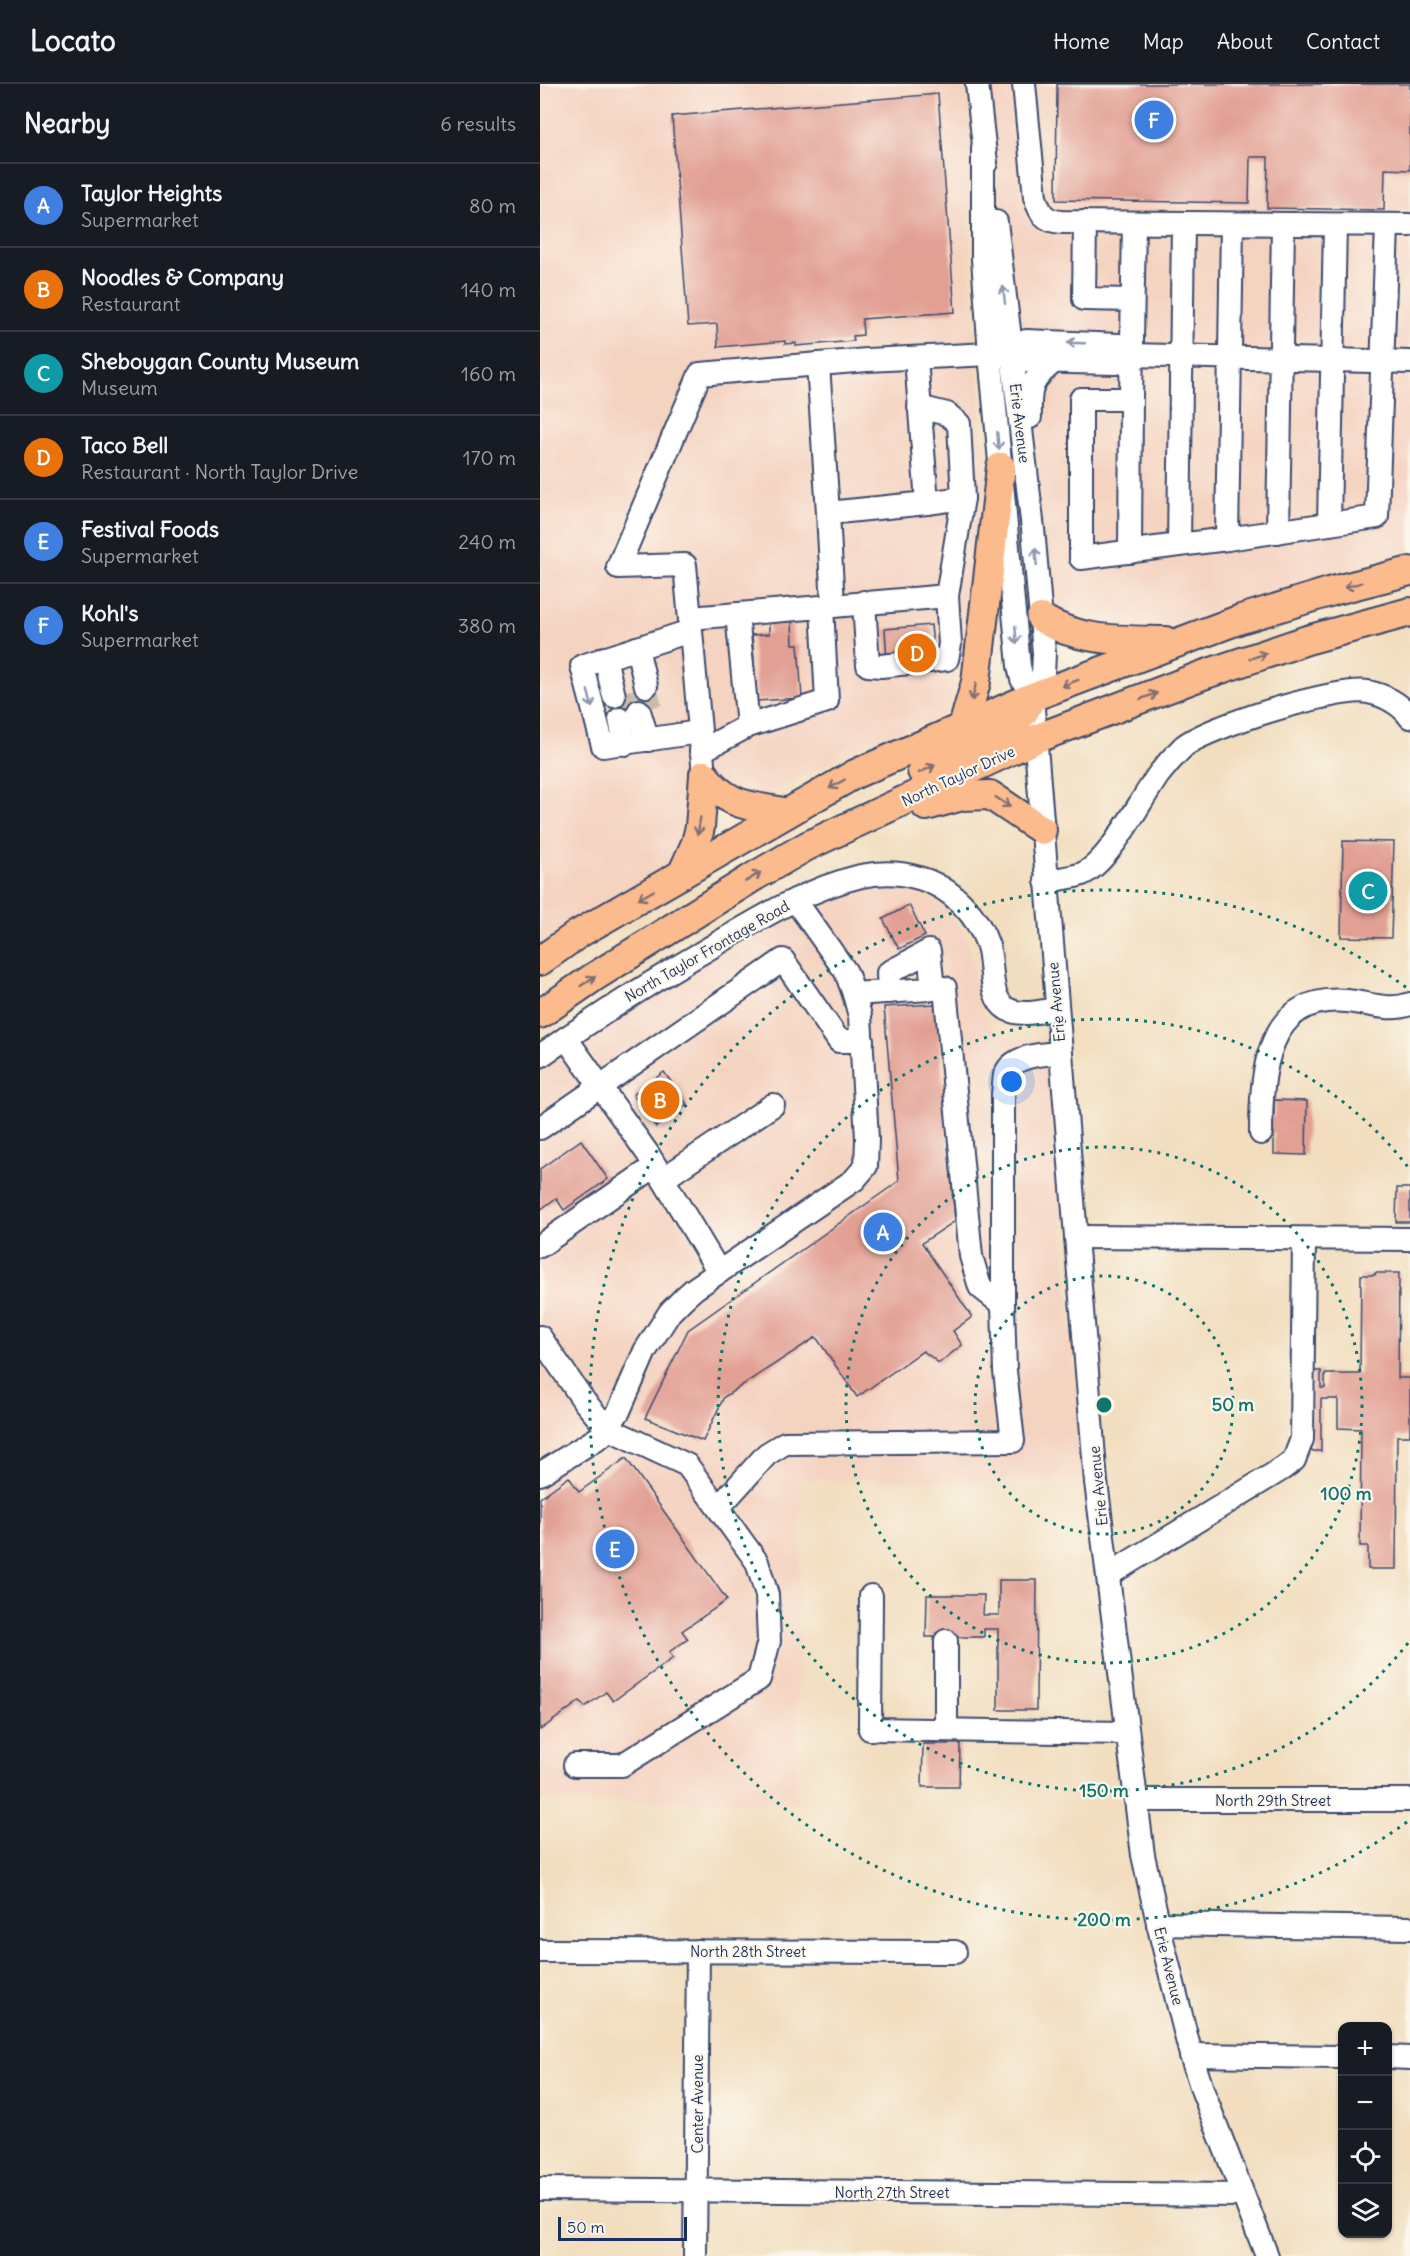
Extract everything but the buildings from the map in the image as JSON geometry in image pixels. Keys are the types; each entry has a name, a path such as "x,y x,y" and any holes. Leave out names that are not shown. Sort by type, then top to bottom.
{"main road":[{"path":"963,727 976,682 1001,467"},
{"path":"540,961 578,934 855,774 1032,697 1182,641 1330,592 1410,571"},
{"name":"North Taylor Drive","path":"540,1014 744,882 807,846 1035,739 1203,675 1307,640 1410,612"},
{"path":"1041,618 1071,634 1097,638 1182,641"},
{"path":"1035,739 1053,715 1069,704 1132,679 1159,661 1182,641"},
{"path":"807,846 915,774 1007,729 1024,712 1032,697"},
{"path":"701,753 715,789 729,800 787,813"},
{"path":"682,874 696,843 700,827 701,753"},
{"path":"807,846 882,824 929,805 962,796 995,796 1042,830"}],"street":[{"name":"Erie Avenue","path":"977,84 983,148 983,259 1033,529 1041,618 1043,674 1032,697"},
{"path":"1024,84 1035,197 1040,213 1055,222 1410,225"},
{"path":"1085,222 1084,299 1132,300"},
{"path":"1130,552 1134,223"},
{"path":"1179,545 1183,223"},
{"path":"1227,539 1232,224"},
{"path":"1278,532 1283,224"},
{"path":"1329,524 1335,225"},
{"path":"1131,399 1082,399 1082,558 1377,517 1387,225"},
{"path":"1001,354 1026,341 1119,345 1131,355"},
{"name":"Erie Avenue","path":"1001,354 1001,467 1019,666 1022,679 1032,697 1096,1482 1143,1855 1191,2055 1203,2092 1267,2256"},
{"path":"701,753 685,565 618,567 700,374 818,364 1001,354 1025,361 1116,363 1131,355 1280,361 1410,362"},
{"path":"916,358 927,503"},
{"path":"1033,529 1030,397 1032,383 1055,361"},
{"path":"818,364 828,513 827,607 827,700 748,726 701,753 641,741 603,746 582,666 690,625 737,614 827,607 864,602 948,596"},
{"path":"864,602 868,665 881,666 947,660 950,644 948,596 963,498 959,424 948,414 920,407"},
{"path":"828,513 963,498"},
{"path":"737,614 748,726"},
{"path":"620,653 641,741"},
{"path":"620,653 641,741"},
{"path":"1046,881 1083,874 1092,868 1113,845 1160,772 1185,746 1204,733 1274,710 1344,692 1367,691 1384,696 1410,717"},
{"name":"North Taylor Frontage Road","path":"540,1056 653,981 764,915 845,880 886,873 920,878 936,884 969,911 980,928 991,959 996,996 1000,1003 1016,1012 1028,1013 1056,1009"},
{"path":"540,1474 601,1436 619,1411 645,1351 669,1311 694,1289 854,1180 866,1166 867,1140 860,1016 846,972 795,900"},
{"path":"888,992 888,973 929,951 933,989"},
{"path":"540,1128 783,960 839,1041 862,1041"},
{"path":"854,994 945,988 971,1256 980,1287 1003,1305"},
{"path":"1261,1133 1261,1088 1266,1066 1274,1040 1282,1025 1295,1013 1308,1004 1323,1001 1341,1000 1400,1008 1410,1004"},
{"path":"566,1038 659,1172 719,1272"},
{"path":"719,1507 766,1454 785,1443 1013,1441 1005,1371 1003,1305 1003,1094 1006,1074 1013,1065 1026,1058 1060,1053"},
{"path":"540,1246 773,1105"},
{"path":"1076,1238 1410,1239"},
{"path":"1108,1575 1285,1468 1294,1460 1302,1438 1304,1239"},
{"path":"540,1337 584,1401 607,1428 687,1465 757,1562 766,1594 769,1641 759,1679 622,1765 575,1765"},
{"path":"871,1596 870,1729 1127,1733"},
{"path":"946,1641 946,1730"},
{"name":"North 29th Street","path":"1136,1800 1410,1800"},
{"path":"1158,1924 1410,1928"},
{"name":"North 28th Street","path":"540,1951 956,1952"},
{"name":"Center Avenue","path":"695,2256 698,1951"},
{"path":"1191,2055 1338,2057"},
{"path":"1392,2057 1410,2058"},
{"name":"North 27th Street","path":"540,2189 1243,2194"}],"shaded area":[{"path":"540,84 969,84 970,268 989,506 974,647 951,718 921,735 873,741 767,795 728,790 694,826 671,865 540,946"},
{"path":"989,84 1410,84 1410,558 1167,630 1095,630 1051,610 1041,529 1035,402 1022,329 1017,324 1002,240"},
{"path":"870,884 889,884 908,888 934,899 949,911 966,937 972,953 977,997 988,1024 1012,1038 1045,1039 1085,1480 801,1480 796,1803 540,1800 540,1066 599,1025 772,921 839,892"}],"tunnel":[{"path":"646,686 651,709"},
{"path":"623,692 629,717"}],"place":[{"name":"Kohl's","path":"1154,120"},
{"name":"Taco Bell","path":"917,653"},
{"name":"Sheboygan County Museum","path":"1368,891"},
{"name":"Noodles & Company","path":"660,1100"},
{"name":"Taylor Heights","path":"883,1232"},
{"name":"Festival Foods","path":"615,1549"}]}
